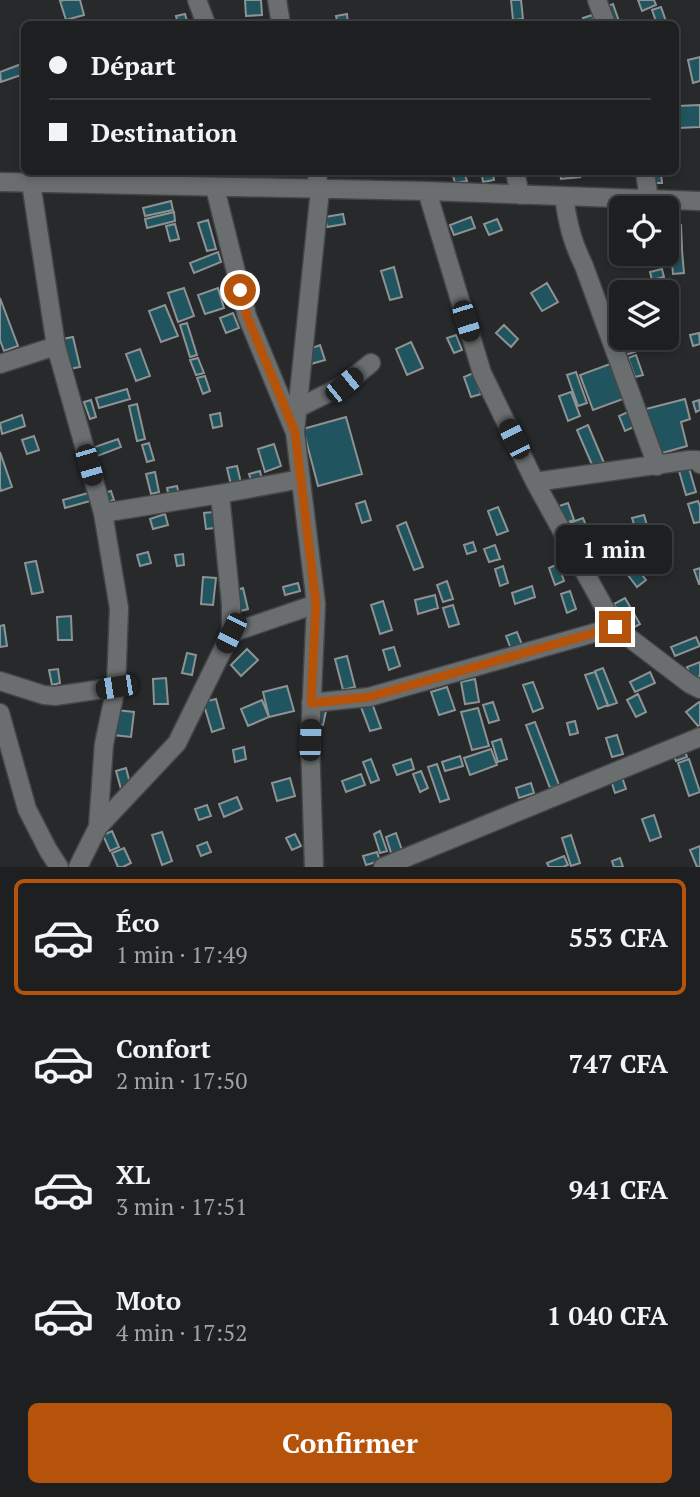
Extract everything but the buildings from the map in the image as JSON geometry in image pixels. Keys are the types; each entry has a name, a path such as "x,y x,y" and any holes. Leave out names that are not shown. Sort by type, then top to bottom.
{"street":[{"path":"197,0 205,21"},
{"path":"278,0 278,21"},
{"path":"597,0 605,21"},
{"path":"314,867 310,740 316,604 295,432 320,190 317,175"},
{"path":"516,175 520,195"},
{"path":"645,175 648,196"},
{"path":"0,182 224,182 320,190 427,191 609,199"},
{"path":"224,182 247,316 295,432"},
{"path":"31,183 56,346 103,513 119,608 116,687 104,744 98,827"},
{"path":"427,191 482,373 535,482 615,627 700,689"},
{"path":"564,197 574,246 657,466"},
{"path":"679,201 700,201"},
{"path":"0,364 56,346"},
{"path":"298,408 344,385 371,363"},
{"path":"535,482 690,460 697,460 700,464"},
{"path":"103,513 220,495 301,478"},
{"path":"78,867 98,827 177,743 231,633 231,604 220,495"},
{"path":"231,633 316,604"},
{"path":"311,703 369,697 615,627"},
{"path":"0,681 55,696 116,687"},
{"path":"0,713 27,809 59,867"},
{"path":"383,867 700,737"}],"route":[{"path":"240,290 247,316 295,432 316,604 311,703 369,697 615,627"}]}
